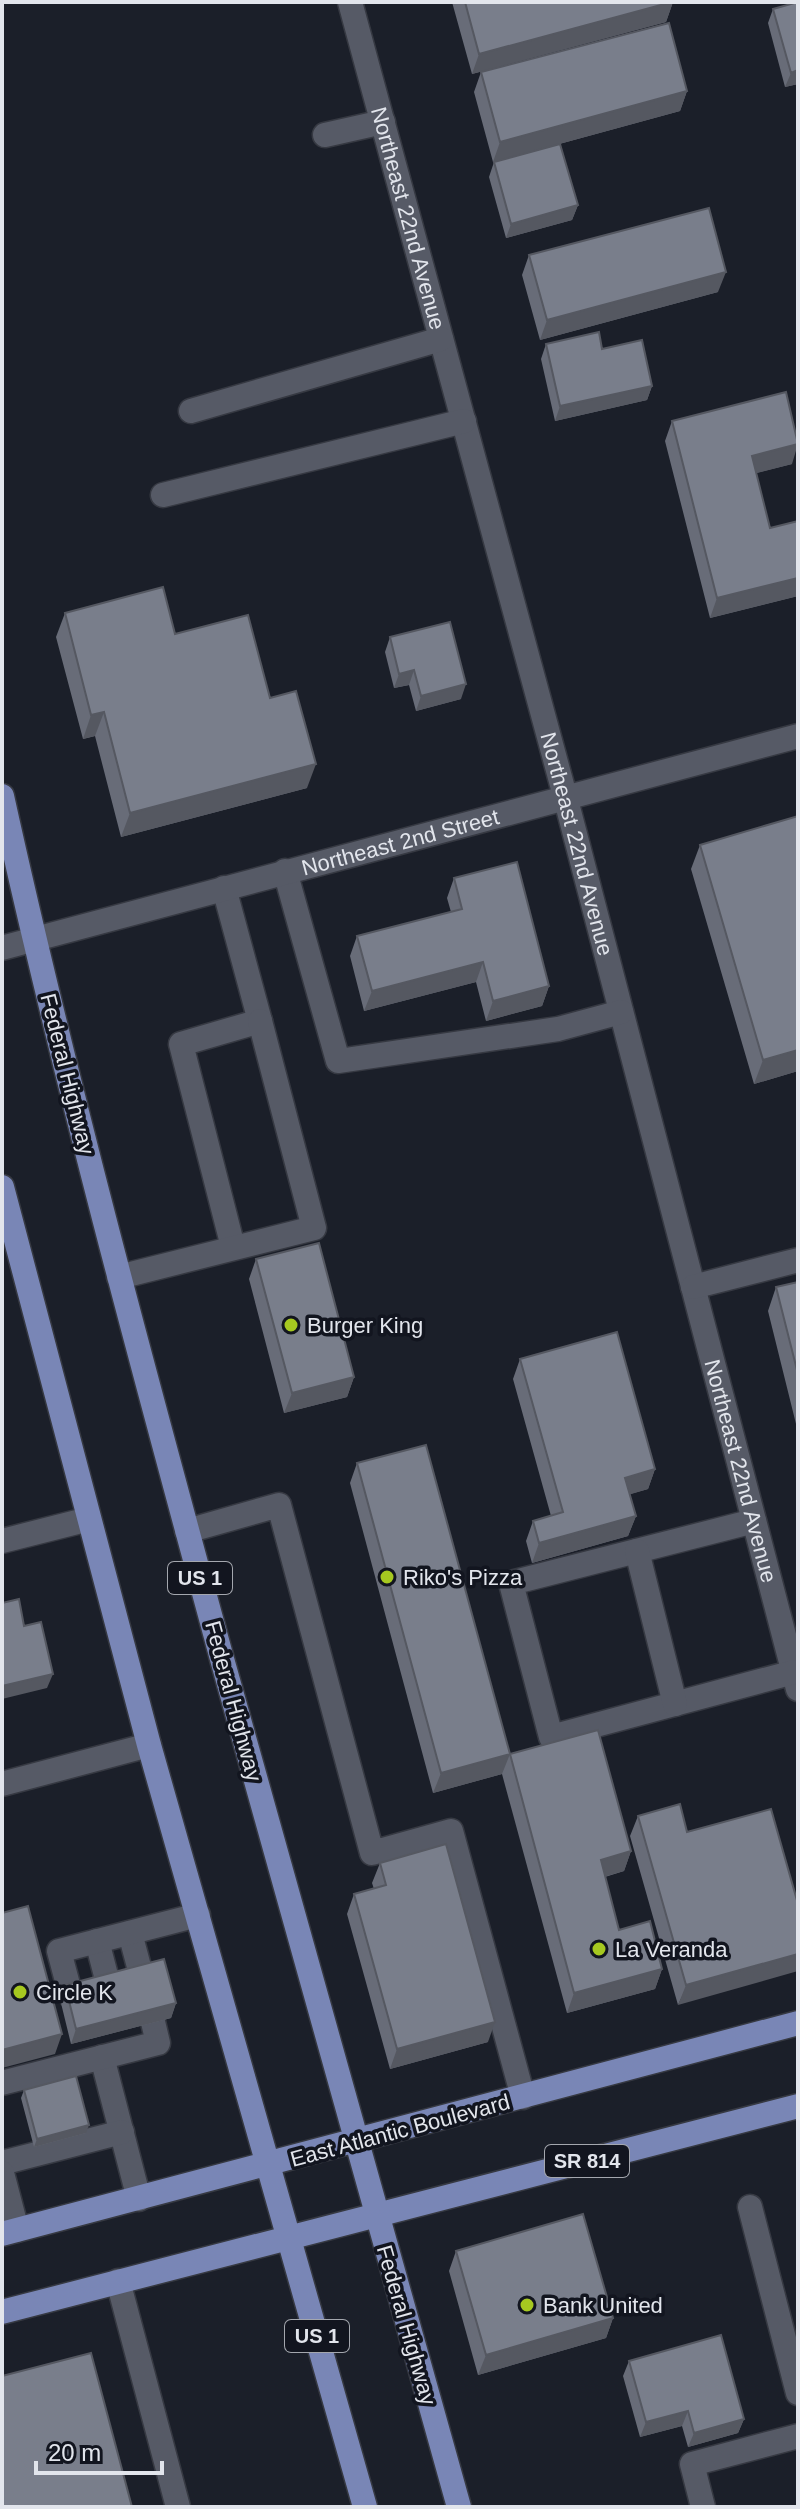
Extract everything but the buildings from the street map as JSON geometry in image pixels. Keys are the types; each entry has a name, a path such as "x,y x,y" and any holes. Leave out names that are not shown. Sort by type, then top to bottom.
{"main road":[{"name":"Federal Highway","path":"2,796 34,939 119,1277 354,2142 459,2507"},
{"name":"US 1","path":"2,1187 149,1745 365,2507"},
{"name":"East Atlantic Boulevard","path":"10,2232 798,2023"},
{"name":"SR 814","path":"2,2312 798,2106"}],"street":[{"name":"Northeast 22nd Avenue","path":"350,2 565,796 754,1521 790,1628 796,1681"},
{"path":"325,135 383,122"},
{"path":"191,411 441,339"},
{"path":"163,495 464,421"},
{"name":"Northeast 2nd Street","path":"2,948 798,736"},
{"path":"285,871 338,1061 558,1029 621,1012"},
{"path":"119,1277 314,1228 224,888"},
{"path":"233,1247 181,1044 260,1021"},
{"path":"693,1287 798,1260"},
{"path":"187,1531 279,1505 372,1853 451,1831 523,2097"},
{"path":"2,1541 89,1519"},
{"path":"754,1521 511,1583 551,1737 675,1704 796,1681"},
{"path":"637,1551 675,1704"},
{"path":"2,1784 149,1745"},
{"path":"71,1996 59,1951 198,1915"},
{"path":"130,1933 142,1978"},
{"path":"97,1941 109,1987"},
{"path":"2,2083 123,2041 158,2043 153,2022"},
{"path":"91,2053 122,2132 139,2199"},
{"path":"2,2163 122,2132"},
{"path":"2,2173 10,2232"},
{"path":"750,2207 798,2393"},
{"path":"118,2281 178,2507"},
{"path":"694,2505 692,2464 798,2436"}],"place":[{"name":"Burger King","path":"291,1325"},
{"name":"Riko's Pizza","path":"387,1577"},
{"name":"La Veranda","path":"599,1949"},
{"name":"Circle K","path":"20,1992"},
{"name":"Bank United","path":"527,2305"}]}
